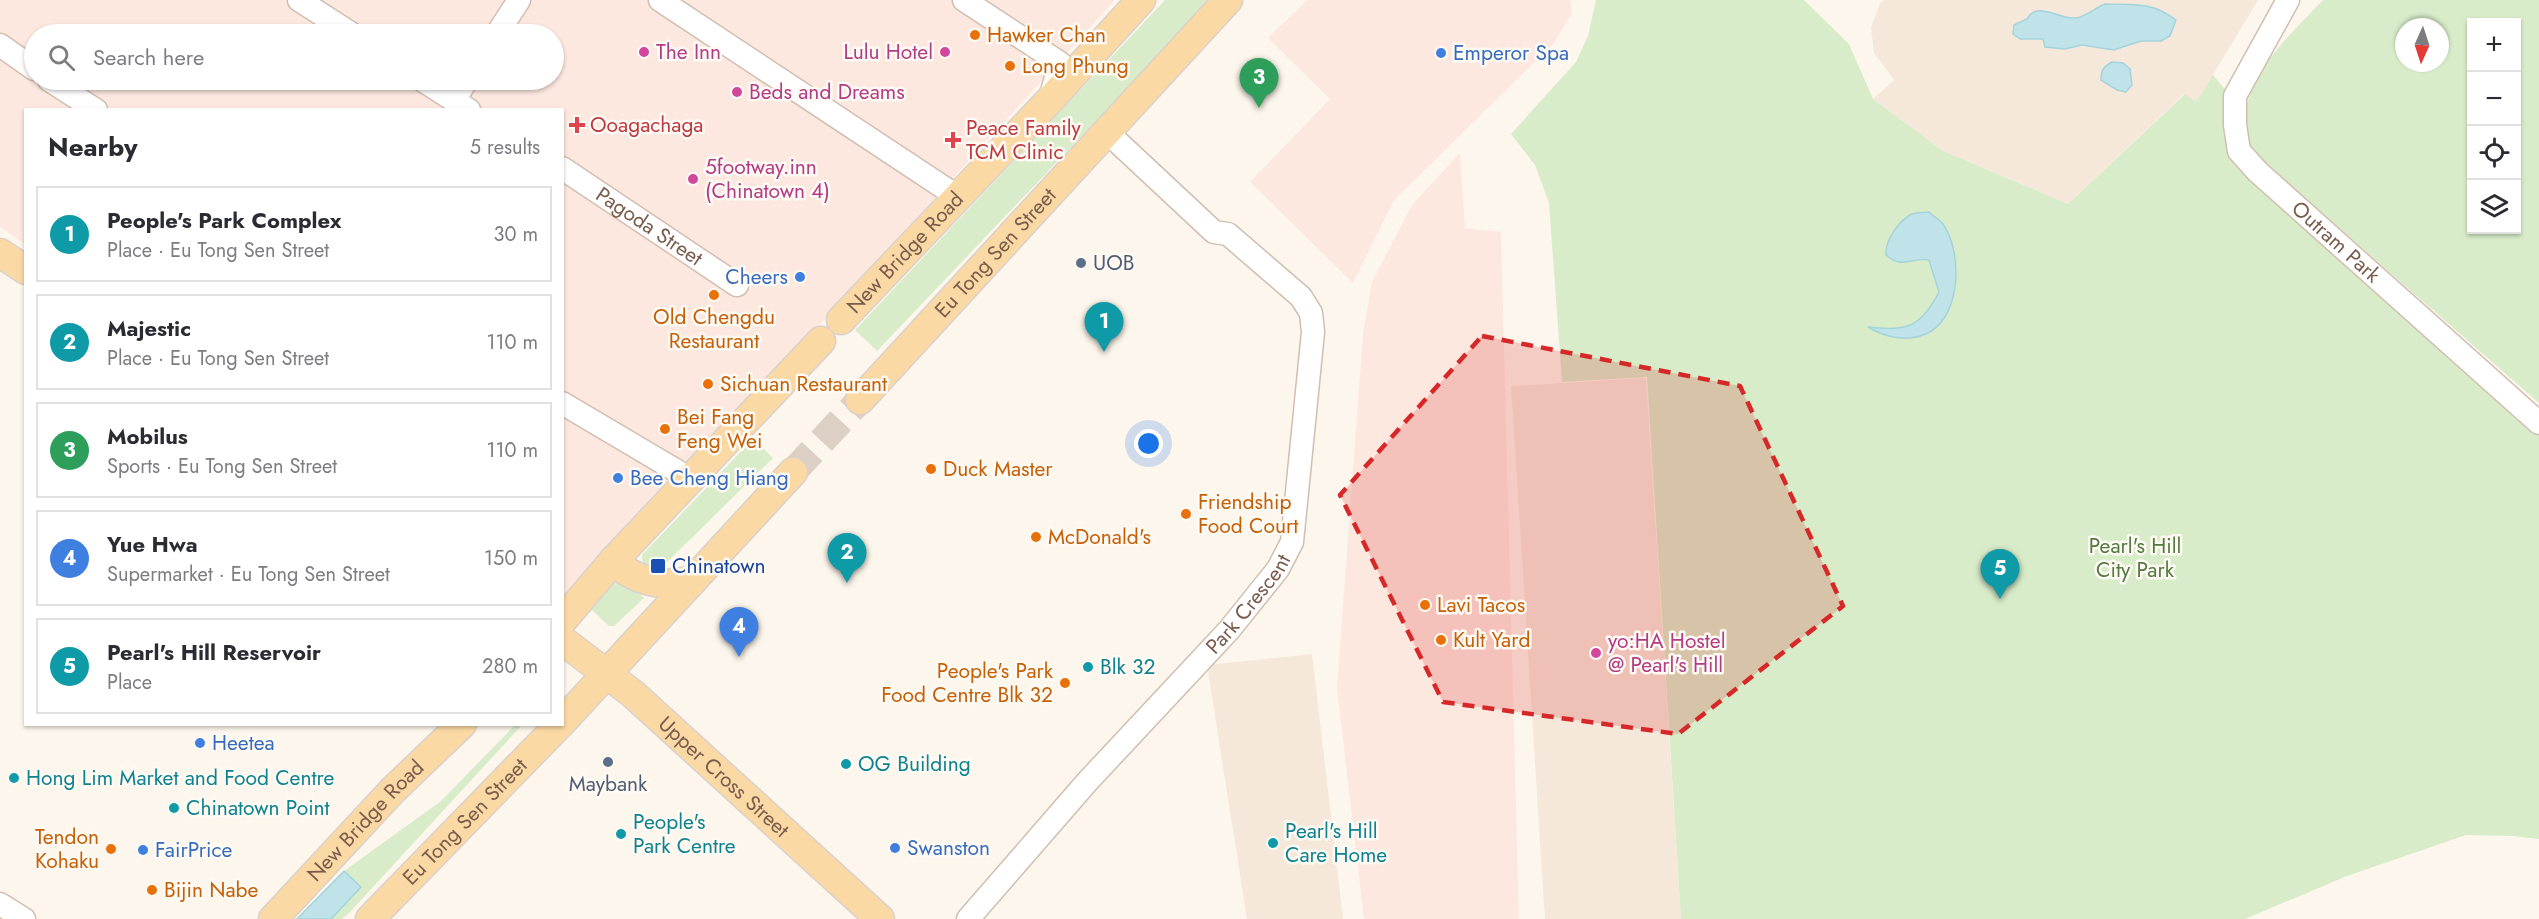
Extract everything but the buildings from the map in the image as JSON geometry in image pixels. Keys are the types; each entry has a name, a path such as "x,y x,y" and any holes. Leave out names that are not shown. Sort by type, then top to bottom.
{"main road":[{"name":"New Bridge Road","path":"841,320 1049,101 1141,0"},
{"name":"Eu Tong Sen Street","path":"860,400 1113,128 1228,0"},
{"path":"0,253 24,269"},
{"path":"564,619 613,561 821,341"},
{"name":"Eu Tong Sen Street","path":"564,720 609,674 793,472"},
{"path":"613,561 643,581 662,584 693,580"},
{"name":"Upper Cross Street","path":"564,641 609,674 880,919"},
{"name":"New Bridge Road","path":"273,919 393,790 460,726"},
{"name":"Eu Tong Sen Street","path":"370,919 558,726"}],"street":[{"path":"299,0 336,24"},
{"path":"503,24 519,0"},
{"path":"660,0 958,197"},
{"path":"964,0 1060,63 1049,101"},
{"path":"983,0 1082,65"},
{"name":"Outram Park","path":"2288,0 2235,96 2235,124 2239,151 2258,172 2539,423"},
{"name":"Outram Park","path":"2276,23 2305,0"},
{"path":"0,45 24,62"},
{"path":"65,90 93,108"},
{"path":"438,90 461,105 465,90"},
{"name":"Park Crescent","path":"968,919 1088,782 1229,630 1278,569 1292,542 1313,332 1311,313 1301,297 1228,234 1224,220 1113,128"},
{"name":"Pagoda Street","path":"564,169 737,285"},
{"path":"564,404 677,471 688,481"},
{"path":"0,904 24,919"}],"highlighted area":[{"path":"1482,336 1740,386 1843,606 1678,734 1443,702 1340,495"}],"shaded area":[{"path":"0,0 1115,0 566,604 564,603 564,108 24,108 24,243 0,227"},
{"path":"1307,0 1570,0 1572,13 1554,43 1394,200 1353,283 1250,182 1330,99 1268,38"},
{"path":"1885,0 2258,0 2196,103 2184,94 2068,204 1943,151 1873,99 1894,80 1874,53 1871,28 1880,3"},
{"path":"1460,153 1465,228 1501,232 1519,919 1364,919 1337,688 1363,334 1372,282 1412,205"},
{"name":"yo:HA Hostel @ Pearl's Hill","path":"1646,378 1681,919 1545,919 1511,386"},
{"path":"1312,654 1343,919 1247,919 1207,665"}],"green space":[{"path":"1165,0 1211,0 877,351 855,330"},
{"name":"Pearl's Hill City Park","path":"1596,0 1804,0 1849,44 1873,99 1943,151 2068,204 2185,94 2196,102 2213,75 2228,93 2225,125 2539,433 2539,839 2466,835 2347,876 2245,919 1681,919 1647,377 1562,382 1549,203 1535,165 1511,134 1576,62 1588,36"},
{"path":"2323,0 2539,0 2539,403 2251,151 2245,120 2249,98 2264,66"},
{"path":"753,439 773,458 658,571 643,565 642,555"},
{"path":"619,577 644,598 614,626 609,626 592,610 593,605"},
{"path":"514,726 521,726 350,912 342,919 331,919 361,887 344,871 441,801"}],"water":[{"path":"2105,4 2133,4 2150,7 2176,20 2170,36 2161,41 2141,41 2114,50 2082,45 2065,49 2045,47 2043,39 2020,39 2013,34 2014,25 2037,11 2076,18"},
{"path":"2112,62 2123,63 2130,69 2132,85 2126,92 2117,90 2101,80 2103,69"},
{"path":"1929,212 1943,224 1949,236 1956,265 1956,281 1948,311 1941,323 1922,335 1898,338 1882,334 1868,327 1893,329 1911,324 1926,313 1939,292 1929,260 1897,262 1886,255 1893,232 1905,218 1912,214"},
{"path":"344,871 361,887 331,919 297,919"}],"tunnel":[{"path":"793,472 860,400"}],"place":[{"name":"Hawker Chan","path":"975,35"},
{"name":"The Inn","path":"644,52"},
{"name":"Lulu Hotel","path":"945,52"},
{"name":"Emperor Spa","path":"1441,53"},
{"name":"Long Phung","path":"1010,66"},
{"name":"Beds and Dreams","path":"737,92"},
{"name":"Mobilus","path":"1259,108"},
{"name":"Ooagachaga","path":"577,125"},
{"name":"Peace Family TCM Clinic","path":"953,140"},
{"name":"5footway.inn (Chinatown 4)","path":"693,179"},
{"name":"UOB","path":"1081,263"},
{"name":"Cheers","path":"800,277"},
{"name":"Old Chengdu Restaurant","path":"714,295"},
{"name":"People's Park Complex","path":"1104,352"},
{"name":"Sichuan Restaurant","path":"708,384"},
{"name":"Bei Fang Feng Wei","path":"665,429"},
{"name":"Duck Master","path":"931,469"},
{"name":"Bee Cheng Hiang","path":"618,478"},
{"name":"Friendship Food Court","path":"1186,514"},
{"name":"McDonald's","path":"1036,537"},
{"name":"Chinatown","path":"658,566"},
{"name":"Majestic","path":"847,583"},
{"name":"Pearl's Hill Reservoir","path":"2000,599"},
{"name":"Lavi Tacos","path":"1425,605"},
{"name":"Kult Yard","path":"1441,640"},
{"name":"yo:HA Hostel @ Pearl's Hill","path":"1596,653"},
{"name":"Yue Hwa","path":"739,657"},
{"name":"Blk 32","path":"1088,667"},
{"name":"People's Park Food Centre Blk 32","path":"1065,683"},
{"name":"Heetea","path":"200,743"},
{"name":"Maybank","path":"608,762"},
{"name":"OG Building","path":"846,764"},
{"name":"Hong Lim Market and Food Centre","path":"14,778"},
{"name":"Chinatown Point","path":"174,808"},
{"name":"People's Park Centre","path":"621,834"},
{"name":"Pearl's Hill Care Home","path":"1273,843"},
{"name":"Swanston","path":"895,848"},
{"name":"Tendon Kohaku","path":"111,849"},
{"name":"FairPrice","path":"143,850"},
{"name":"Bijin Nabe","path":"152,890"}]}
